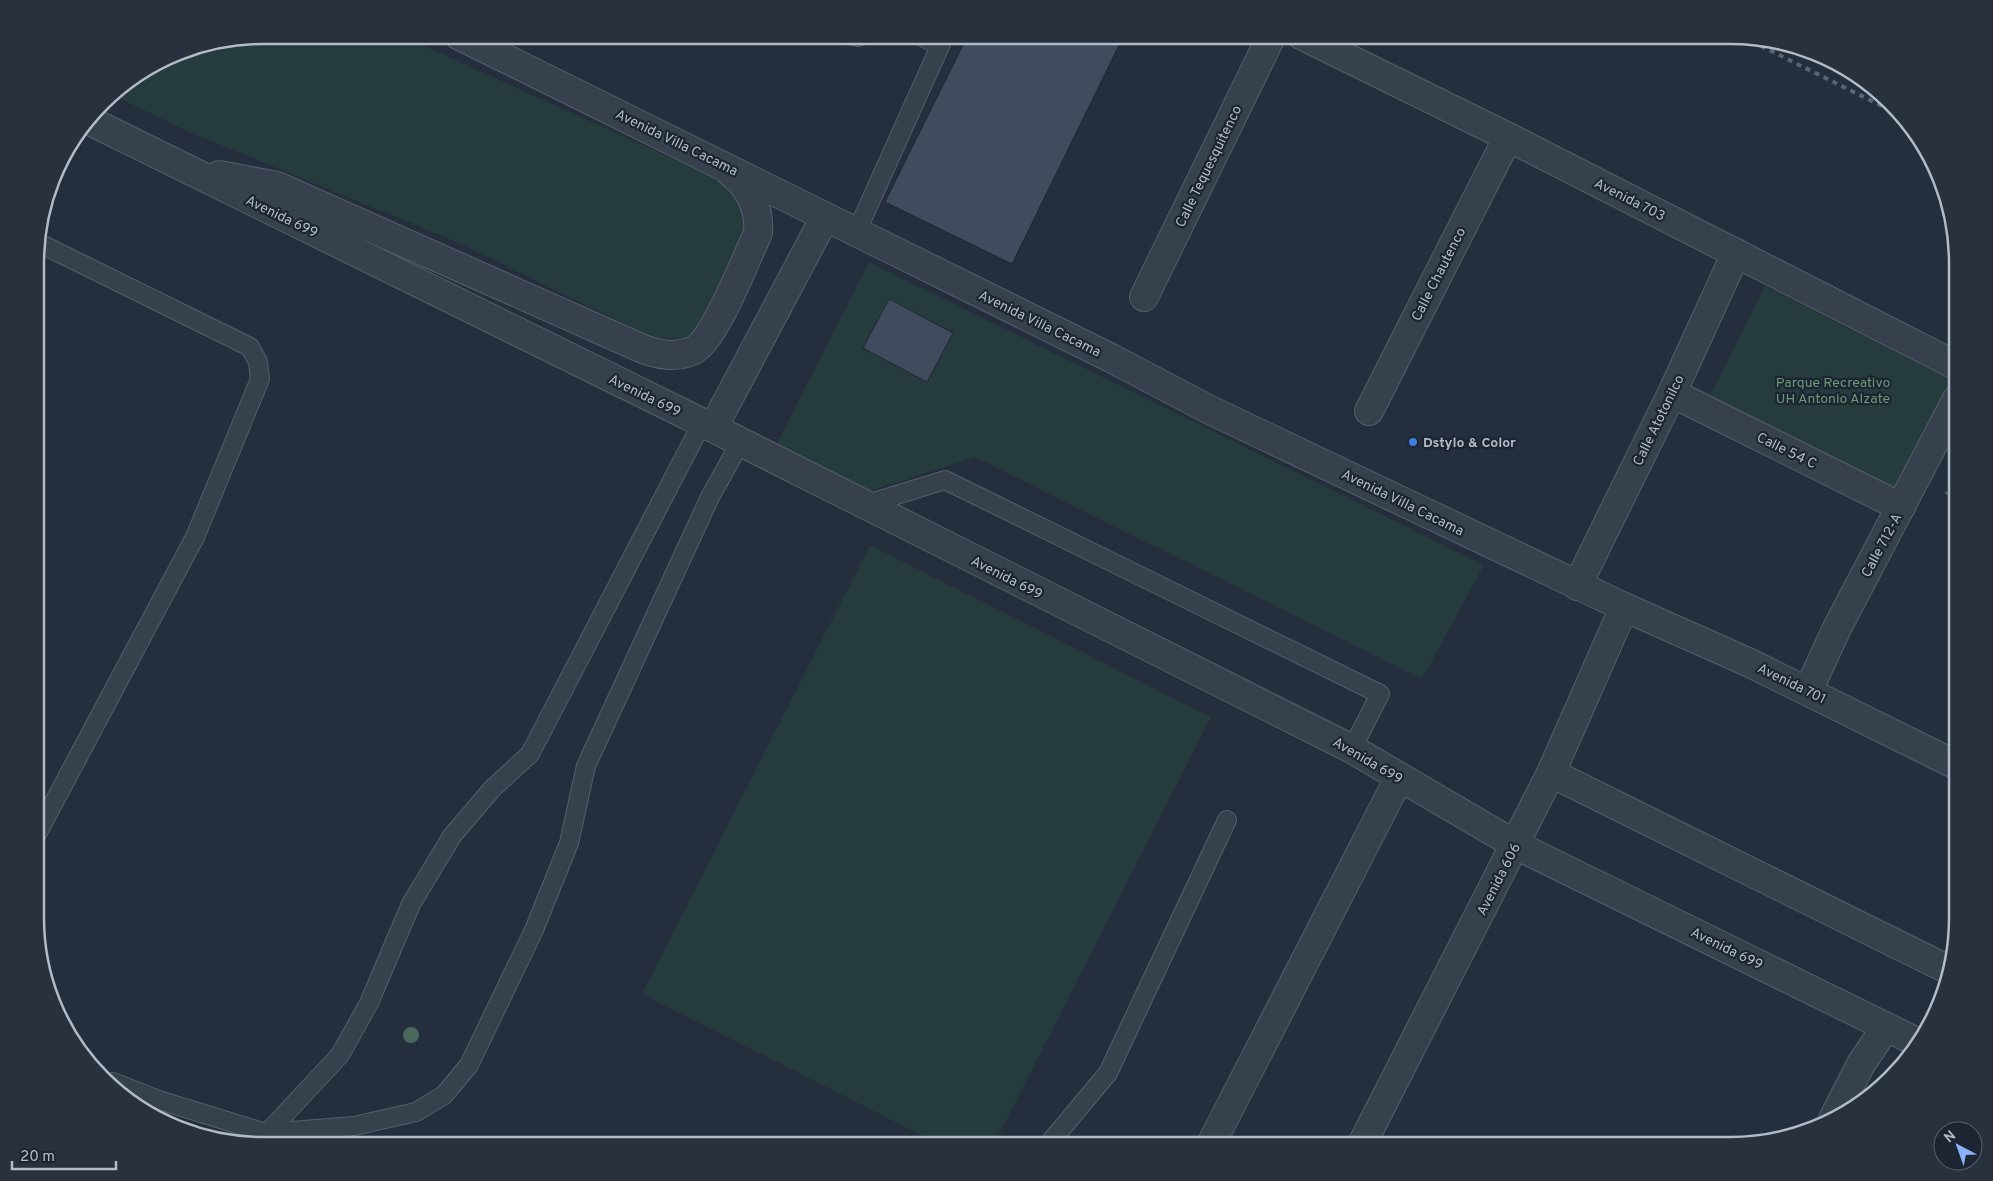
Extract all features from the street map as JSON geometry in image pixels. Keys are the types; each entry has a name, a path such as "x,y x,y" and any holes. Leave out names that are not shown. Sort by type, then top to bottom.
{"street":[{"name":"Avenida Villa Cacama","path":"476,44 1111,358 1210,410 1624,607"},
{"name":"Calle Tequesquitenco","path":"1144,297 1268,44"},
{"name":"Avenida 703","path":"1319,44 1508,137 1949,361"},
{"name":"Avenida 699","path":"94,123 707,425 1352,750 1516,845 1912,1040"},
{"name":"Calle Chautenco","path":"1369,411 1508,137"},
{"path":"183,168 277,186 643,350 659,355 676,356 694,350 712,330 758,233 759,219 755,204 737,177 712,159"},
{"path":"707,425 825,217"},
{"name":"Calle Atotonilco","path":"1577,586 1672,393 1736,253"},
{"name":"Calle 54 C","path":"1672,393 1902,506"},
{"name":"Calle 712-A","path":"1808,691 1837,628 1949,416"},
{"name":"Avenida 701","path":"1624,607 1750,663 1949,762"},
{"name":"Avenida 606","path":"1366,1137 1516,845 1551,773 1624,607"},
{"path":"1551,773 1944,967"},
{"path":"1215,1137 1399,778"},
{"path":"1838,1109 1862,1064 1886,1027"}],"lane":[{"path":"856,232 942,44"},
{"path":"44,246 250,347 258,362 260,379 195,537 44,821"},
{"path":"263,1137 340,1055 369,1003 411,904 452,836 492,789 530,754 707,425"},
{"path":"275,1137 354,1126 416,1112 444,1095 469,1065 534,930 569,843 586,766 710,498 740,443"},
{"path":"864,505 945,480 1380,694 1352,750"},
{"path":"1055,1137 1108,1073 1227,820"},
{"path":"120,1085 256,1137"},
{"path":"140,1099 159,1100"}],"green space":[{"path":"248,44 420,44 740,189 754,210 704,327 685,339 653,338 457,242 187,131 118,98 166,66 192,55 220,48"},
{"path":"869,262 1484,565 1422,679 975,457 864,493 774,449"},
{"name":"Parque Recreativo UH Antonio Alzate","path":"1765,286 1949,379 1949,399 1902,495 1709,398"},
{"path":"870,545 1211,717 998,1137 925,1137 642,994"}],"building":[{"path":"964,44 1120,44 1012,264 885,202"},
{"path":"889,299 953,333 927,382 863,348"}],"railway":[{"path":"1762,46 1884,107"}],"place":[{"name":"Dstylo & Color","path":"1413,442"}]}
